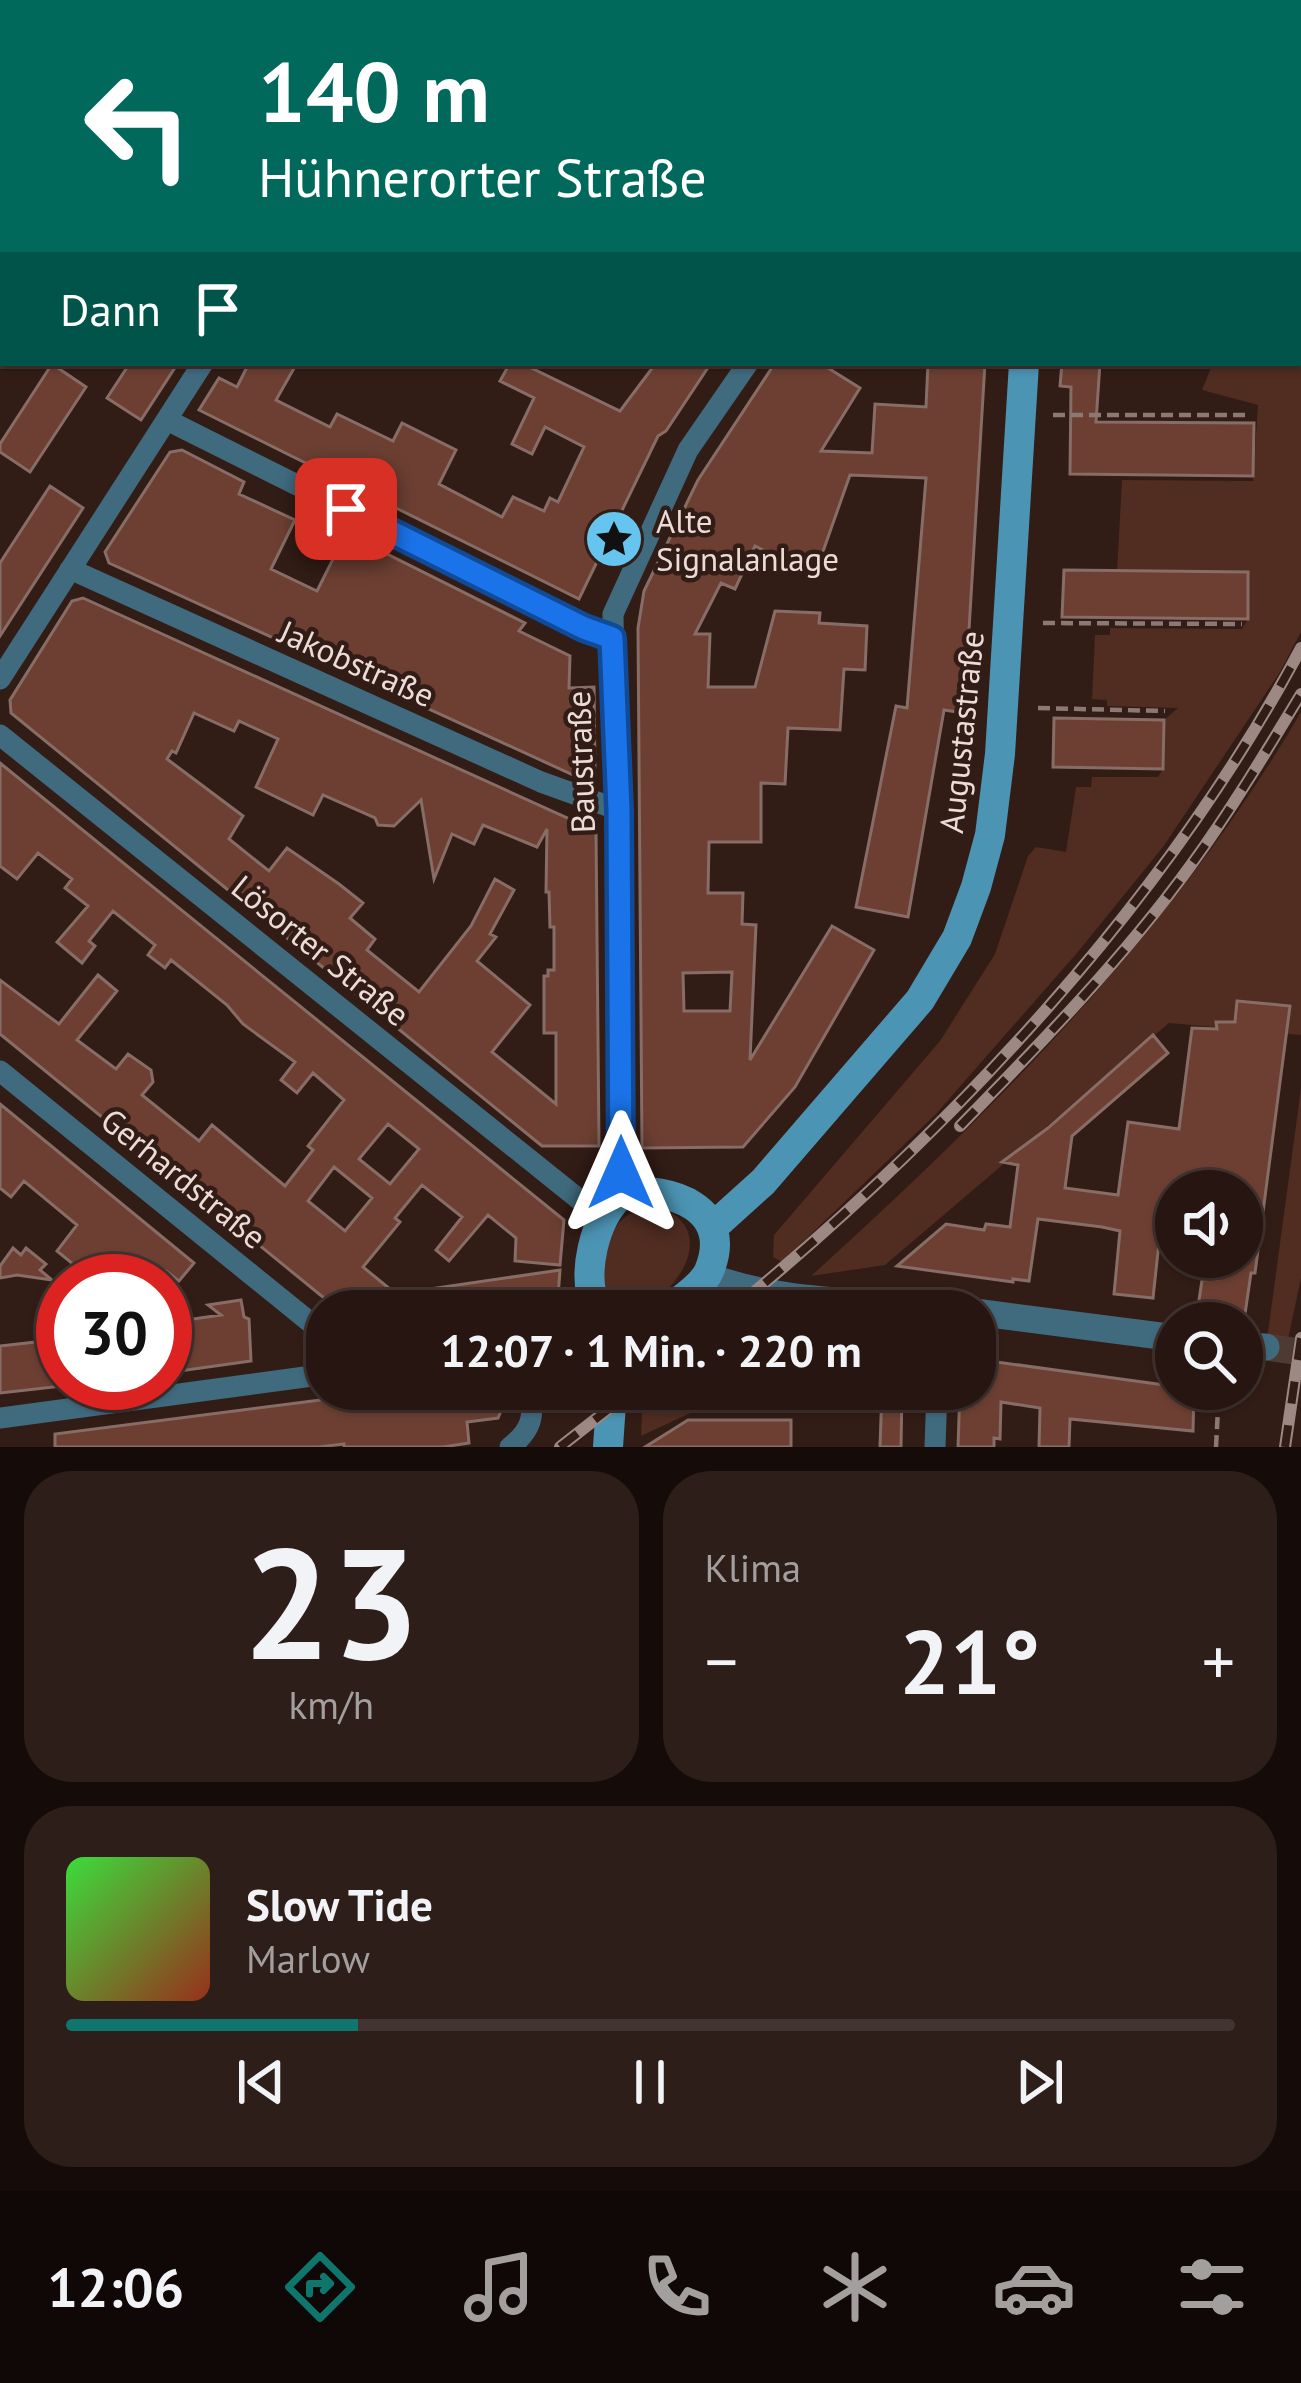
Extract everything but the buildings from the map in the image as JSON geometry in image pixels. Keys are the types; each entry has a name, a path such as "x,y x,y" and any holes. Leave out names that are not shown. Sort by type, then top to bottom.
{"main road":[{"name":"Augustastraße","path":"712,1228 763,1182 920,1000 957,938 976,887 990,835 1000,754 1024,366"},
{"path":"592,1290 595,1238 602,1217 622,1193 640,1190 684,1198 712,1228 715,1251 708,1276 692,1290"},
{"path":"608,1447 611,1410"}],"street":[{"path":"0,679 201,366"},
{"name":"Baustraße","path":"622,1193 619,810 612,638 618,597 688,450 746,366"},
{"path":"167,420 612,638"},
{"name":"Jakobstraße","path":"70,569 541,782 619,810"},
{"name":"Lösorter Straße","path":"0,735 602,1217"},
{"name":"Gerhardstraße","path":"0,1071 306,1319"},
{"path":"708,1276 755,1290"},
{"path":"996,1315 1155,1335"},
{"path":"0,1418 306,1377"},
{"path":"510,1447 528,1433 533,1410"},
{"path":"934,1447 936,1410"}],"path":[{"path":"1053,415 1249,415"},
{"path":"1043,623 1242,624"},
{"path":"1038,709 1165,711"},
{"path":"1216,1447 1218,1410"}],"shaded area":[{"path":"1212,366 1301,366 1301,632 1280,672 1163,847 1077,953 936,1114 782,1262 773,1257 774,1235 940,1041 995,954 1028,856 1036,847 1066,852 1076,787 1091,787 1092,777 1158,777 1163,769 1164,720 1178,708 1107,706 1107,700 1092,699 1095,635 1110,635 1110,628 1242,629 1248,619 1248,572 1117,571 1122,480 1253,481 1258,405 1202,390"},
{"path":"1301,712 1301,1035 1169,1023 885,1265 811,1276 948,1148 1078,1013 1197,868"},
{"path":"1301,1088 1301,1278 1286,1349 1266,1347"},
{"path":"649,1206 673,1214 686,1228 690,1245 686,1263 665,1290 605,1290 607,1247 616,1227"},
{"path":"646,1410 697,1410 641,1436"}],"tunnel":[{"path":"1266,1347 1301,1352"}],"railway":[{"path":"756,1290 894,1167 1049,1006 1187,832 1301,648"},
{"path":"960,1126 1080,1000 1165,900 1301,694"},
{"path":"1285,1447 1301,1338"},
{"path":"560,1447 607,1410"}],"place":[{"name":"Alte Signalanlage","path":"614,539"}],"route":[{"path":"346,509 612,638 619,810 621,1173"}]}
